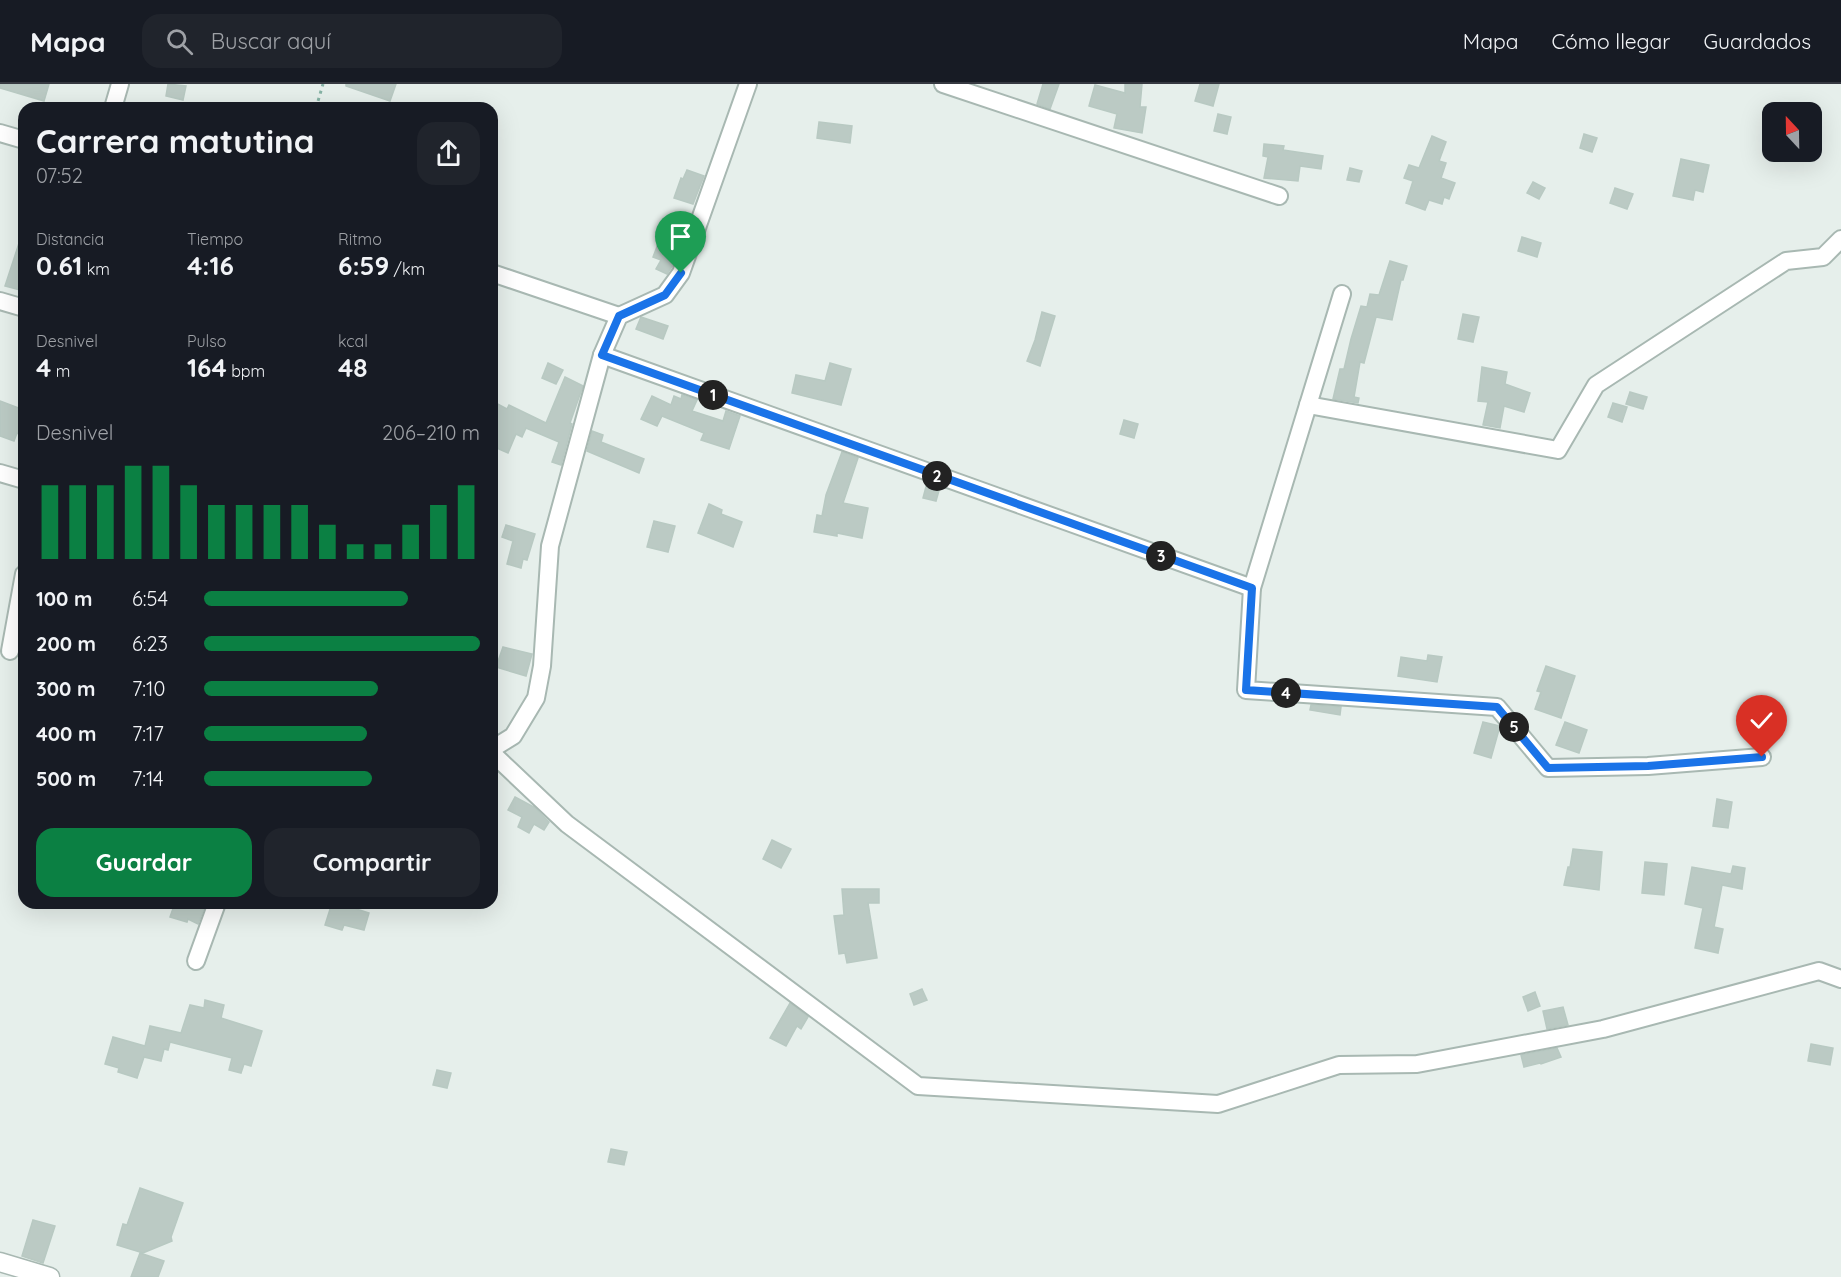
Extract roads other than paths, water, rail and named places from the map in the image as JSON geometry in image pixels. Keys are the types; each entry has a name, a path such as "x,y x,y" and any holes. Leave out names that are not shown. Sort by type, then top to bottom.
{"street":[{"path":"115,102 120,84"},
{"path":"498,747 513,736 536,698 542,666 550,546 602,355 619,316 665,295 681,273 748,84"},
{"path":"943,84 1279,196"},
{"path":"0,133 18,138"},
{"path":"1308,405 1558,450 1596,385 1786,261 1823,257 1841,239"},
{"path":"498,275 619,316"},
{"path":"1342,294 1252,588 1246,690 1497,707 1548,768 1648,766 1762,757"},
{"path":"0,301 18,306"},
{"path":"602,355 1252,588"},
{"path":"0,473 18,478"},
{"path":"12,652 18,613"},
{"path":"498,757 567,824 918,1086 1218,1104 1339,1065 1417,1064 1603,1029 1819,971 1841,979"},
{"path":"196,961 215,909"},
{"path":"0,1262 50,1277"}]}
